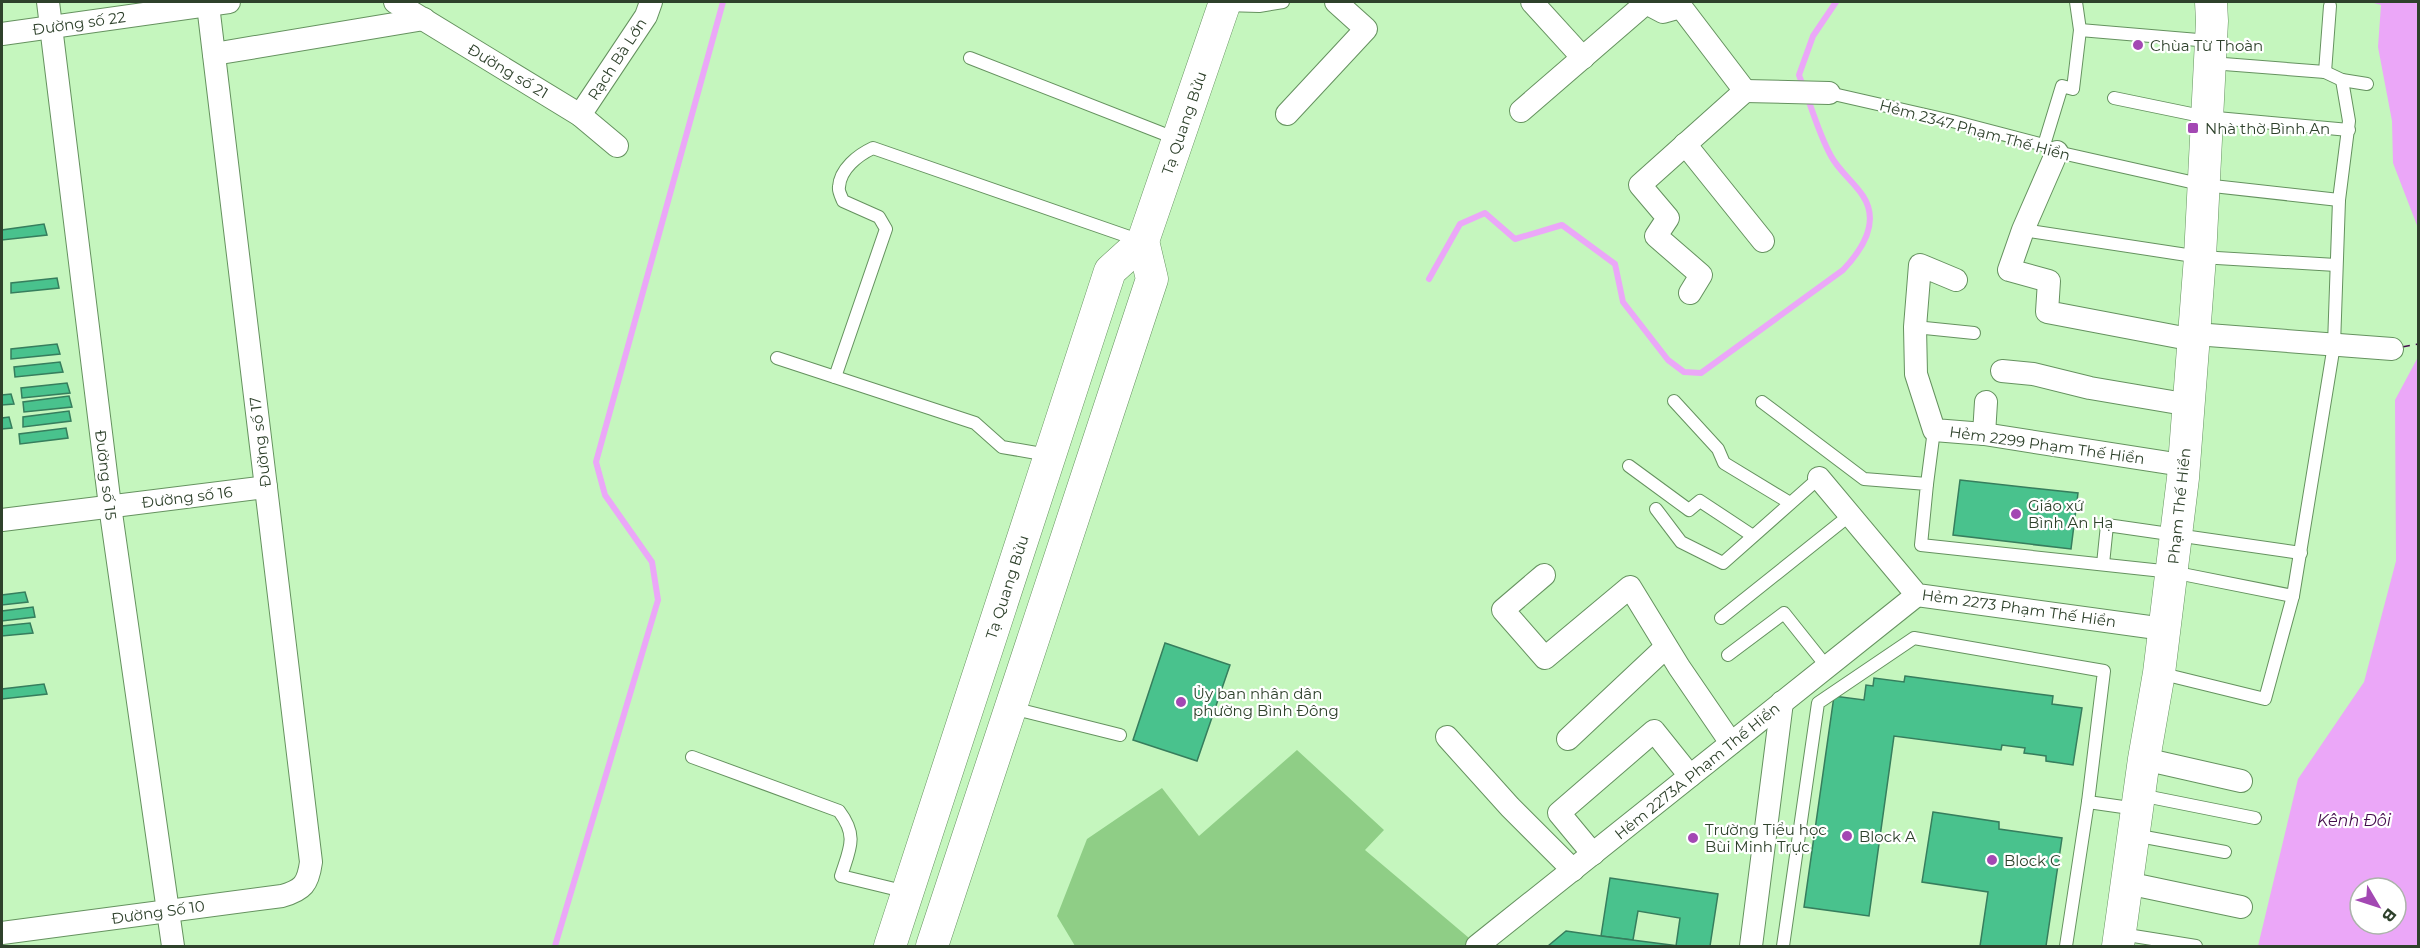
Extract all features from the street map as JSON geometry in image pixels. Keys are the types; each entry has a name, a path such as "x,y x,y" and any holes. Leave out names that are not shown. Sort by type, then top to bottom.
{"street":[{"name":"Đường số 15","path":"48,2 110,506 173,946"},
{"name":"Đường số 21","path":"395,2 580,115 617,146"},
{"name":"Rạch Bà Lớn","path":"580,115 646,16 651,2"},
{"path":"1287,114 1366,29 1336,2"},
{"path":"1532,2 1583,58"},
{"name":"Đường số 22","path":"2,34 218,3"},
{"name":"Đường số 17","path":"218,3 214,54 311,861 309,878"},
{"name":"Tạ Quang Bửu","path":"890,946 1110,271 1143,241 1178,140 1221,3"},
{"path":"1521,111 1646,3 1663,12 1683,4 1744,91 1640,185 1668,218 1656,236 1701,275 1690,293"},
{"path":"214,54 424,19"},
{"name":"Phạm Thế Hiển","path":"2119,940 2136,812 2159,673 2190,405 2204,185 2209,26"},
{"name":"Hẻm 2347 Phạm Thế Hiển","path":"1744,91 1829,93"},
{"path":"1685,144 1763,241"},
{"path":"2051,149 2009,270 2049,281 2047,312 2195,337 2391,349"},
{"path":"932,946 1152,279 1143,241"},
{"name":"Hẻm 2299 Phạm Thế Hiển","path":"1956,280 1920,265 1915,327 1916,374 1934,430 1984,434 2169,463 2183,462"},
{"path":"2002,371 2033,374 2090,388 2190,405"},
{"path":"1984,434 1986,402"},
{"name":"Hẻm 2273 Phạm Thế Hiển","path":"1818,477 1917,595 2164,629"},
{"name":"Đường số 16","path":"2,520 266,487"},
{"path":"1544,575 1503,610 1545,658 1630,587 1666,647 1731,743"},
{"name":"Hẻm 2273A Phạm Thế Hiển","path":"1477,946 1917,595"},
{"path":"1568,739 1666,647"},
{"path":"972,695 1011,707"},
{"path":"1751,946 1782,702"},
{"path":"1593,854 1559,813 1654,731 1690,776"},
{"path":"1447,737 1510,807 1573,870"},
{"path":"2144,759 2241,781"},
{"name":"Đường Số 10","path":"2,933 282,896 297,892 309,878"},
{"path":"2127,883 2241,907"}],"lane":[{"path":"1221,3 1259,6 1283,2"},
{"path":"2051,149 2062,86 2073,88 2080,30 2076,2"},
{"path":"2325,72 2330,6"},
{"path":"2080,30 2209,26 2342,80 2367,84"},
{"path":"970,58 1178,140"},
{"path":"2159,673 2265,699 2293,596 2334,345 2340,200 2349,130 2342,80"},
{"name":"Hẻm 2347 Phạm Thế Hiển","path":"1829,93 1952,121 2051,149 2204,185 2340,200"},
{"path":"2114,98 2206,117 2349,130"},
{"path":"835,377 886,230 879,217 843,201 838,187 846,170 858,155 873,148 1143,241"},
{"path":"2023,230 2200,257 2336,265"},
{"path":"1915,327 1974,333"},
{"path":"777,358 975,423 1002,447 1050,456"},
{"path":"1674,401 1718,449 1724,463 1790,503"},
{"path":"1762,402 1863,478 1927,484"},
{"path":"1934,430 1921,545 2172,572 2293,596"},
{"path":"1629,466 1689,510 1700,501 1753,536"},
{"path":"1656,509 1681,542 1723,563 1818,477"},
{"path":"1721,618 1850,515"},
{"path":"2103,564 2107,525 2301,553"},
{"path":"1728,655 1784,613 1827,667"},
{"path":"1783,946 1818,703 1914,638 2104,671 2088,802 2066,946"},
{"path":"1011,707 1120,735"},
{"path":"692,757 839,811 852,831 851,844 841,876 908,892"},
{"path":"2088,802 2136,812 2255,818"},
{"path":"2136,812 2225,852"},
{"path":"2119,940 2196,946"}],"green space":[{"path":"1297,750 1384,830 1365,850 1469,938 1469,946 1075,946 1057,916 1087,839 1162,788 1199,836"}],"water":[{"path":"2370,2 2418,2 2418,228 2393,163 2392,121 2378,47 2381,5"},
{"name":"Kênh Đôi","path":"2418,357 2418,946 2258,946 2298,779 2364,682 2396,561 2395,400"}],"building":[{"path":"44,224 47,235 2,240 2,230"},
{"path":"57,278 59,288 11,293 11,283"},
{"path":"57,344 60,354 11,359 11,349"},
{"path":"60,362 63,372 15,377 14,367"},
{"path":"67,383 70,393 22,398 21,388"},
{"path":"11,394 14,404 2,405 2,395"},
{"path":"69,396 72,407 24,412 23,402"},
{"path":"69,411 71,421 23,427 23,417"},
{"path":"9,417 12,428 2,429 2,418"},
{"path":"66,428 68,438 20,444 19,434"},
{"name":"Giáo xứ Bình An Hạ","path":"1960,480 2078,493 2071,549 1953,535"},
{"path":"25,592 28,602 2,605 2,595"},
{"path":"33,607 35,617 2,621 2,611"},
{"path":"30,623 33,633 2,636 2,626"},
{"name":"Ủy ban nhân dân phường Bình Đông","path":"1165,643 1230,665 1197,761 1133,740"},
{"name":"Block A","path":"1905,676 2053,696 2052,704 2082,708 2073,765 2046,761 2046,756 2024,753 2025,748 2002,745 2001,750 1894,736 1869,916 1804,907 1834,696 1864,700 1866,685 1873,686 1874,678 1904,682"},
{"path":"44,684 47,694 2,699 2,689"},
{"name":"Block C","path":"1933,812 1999,822 1999,829 2062,838 2046,946 1980,946 1988,892 1922,882"},
{"path":"1610,878 1718,894 1710,946 1676,946 1680,918 1638,911 1633,940 1601,936"},
{"path":"1566,931 1601,936 1679,946 1548,946"}],"waterway":[{"path":"555,946 658,600 652,562 605,495 596,462 723,2"},
{"path":"1803,86 1799,75 1813,36 1836,2"},
{"path":"1429,279 1460,224 1485,213 1515,239 1562,225 1615,264 1623,302 1668,360 1684,372 1701,373 1843,270 1857,254 1867,235 1870,216 1868,206 1863,196 1831,156 1807,96"}],"ferry route":[{"path":"2402,347 2418,344"}],"place":[{"name":"Chùa Từ Thoàn","path":"2138,45"},
{"name":"Nhà thờ Bình An","path":"2193,128"},
{"name":"Giáo xứ Bình An Hạ","path":"2016,514"},
{"name":"Ủy ban nhân dân phường Bình Đông","path":"1181,702"},
{"name":"Block A","path":"1847,836"},
{"name":"Trường Tiểu học Bùi Minh Trực","path":"1693,838"},
{"name":"Block C","path":"1992,860"}]}
